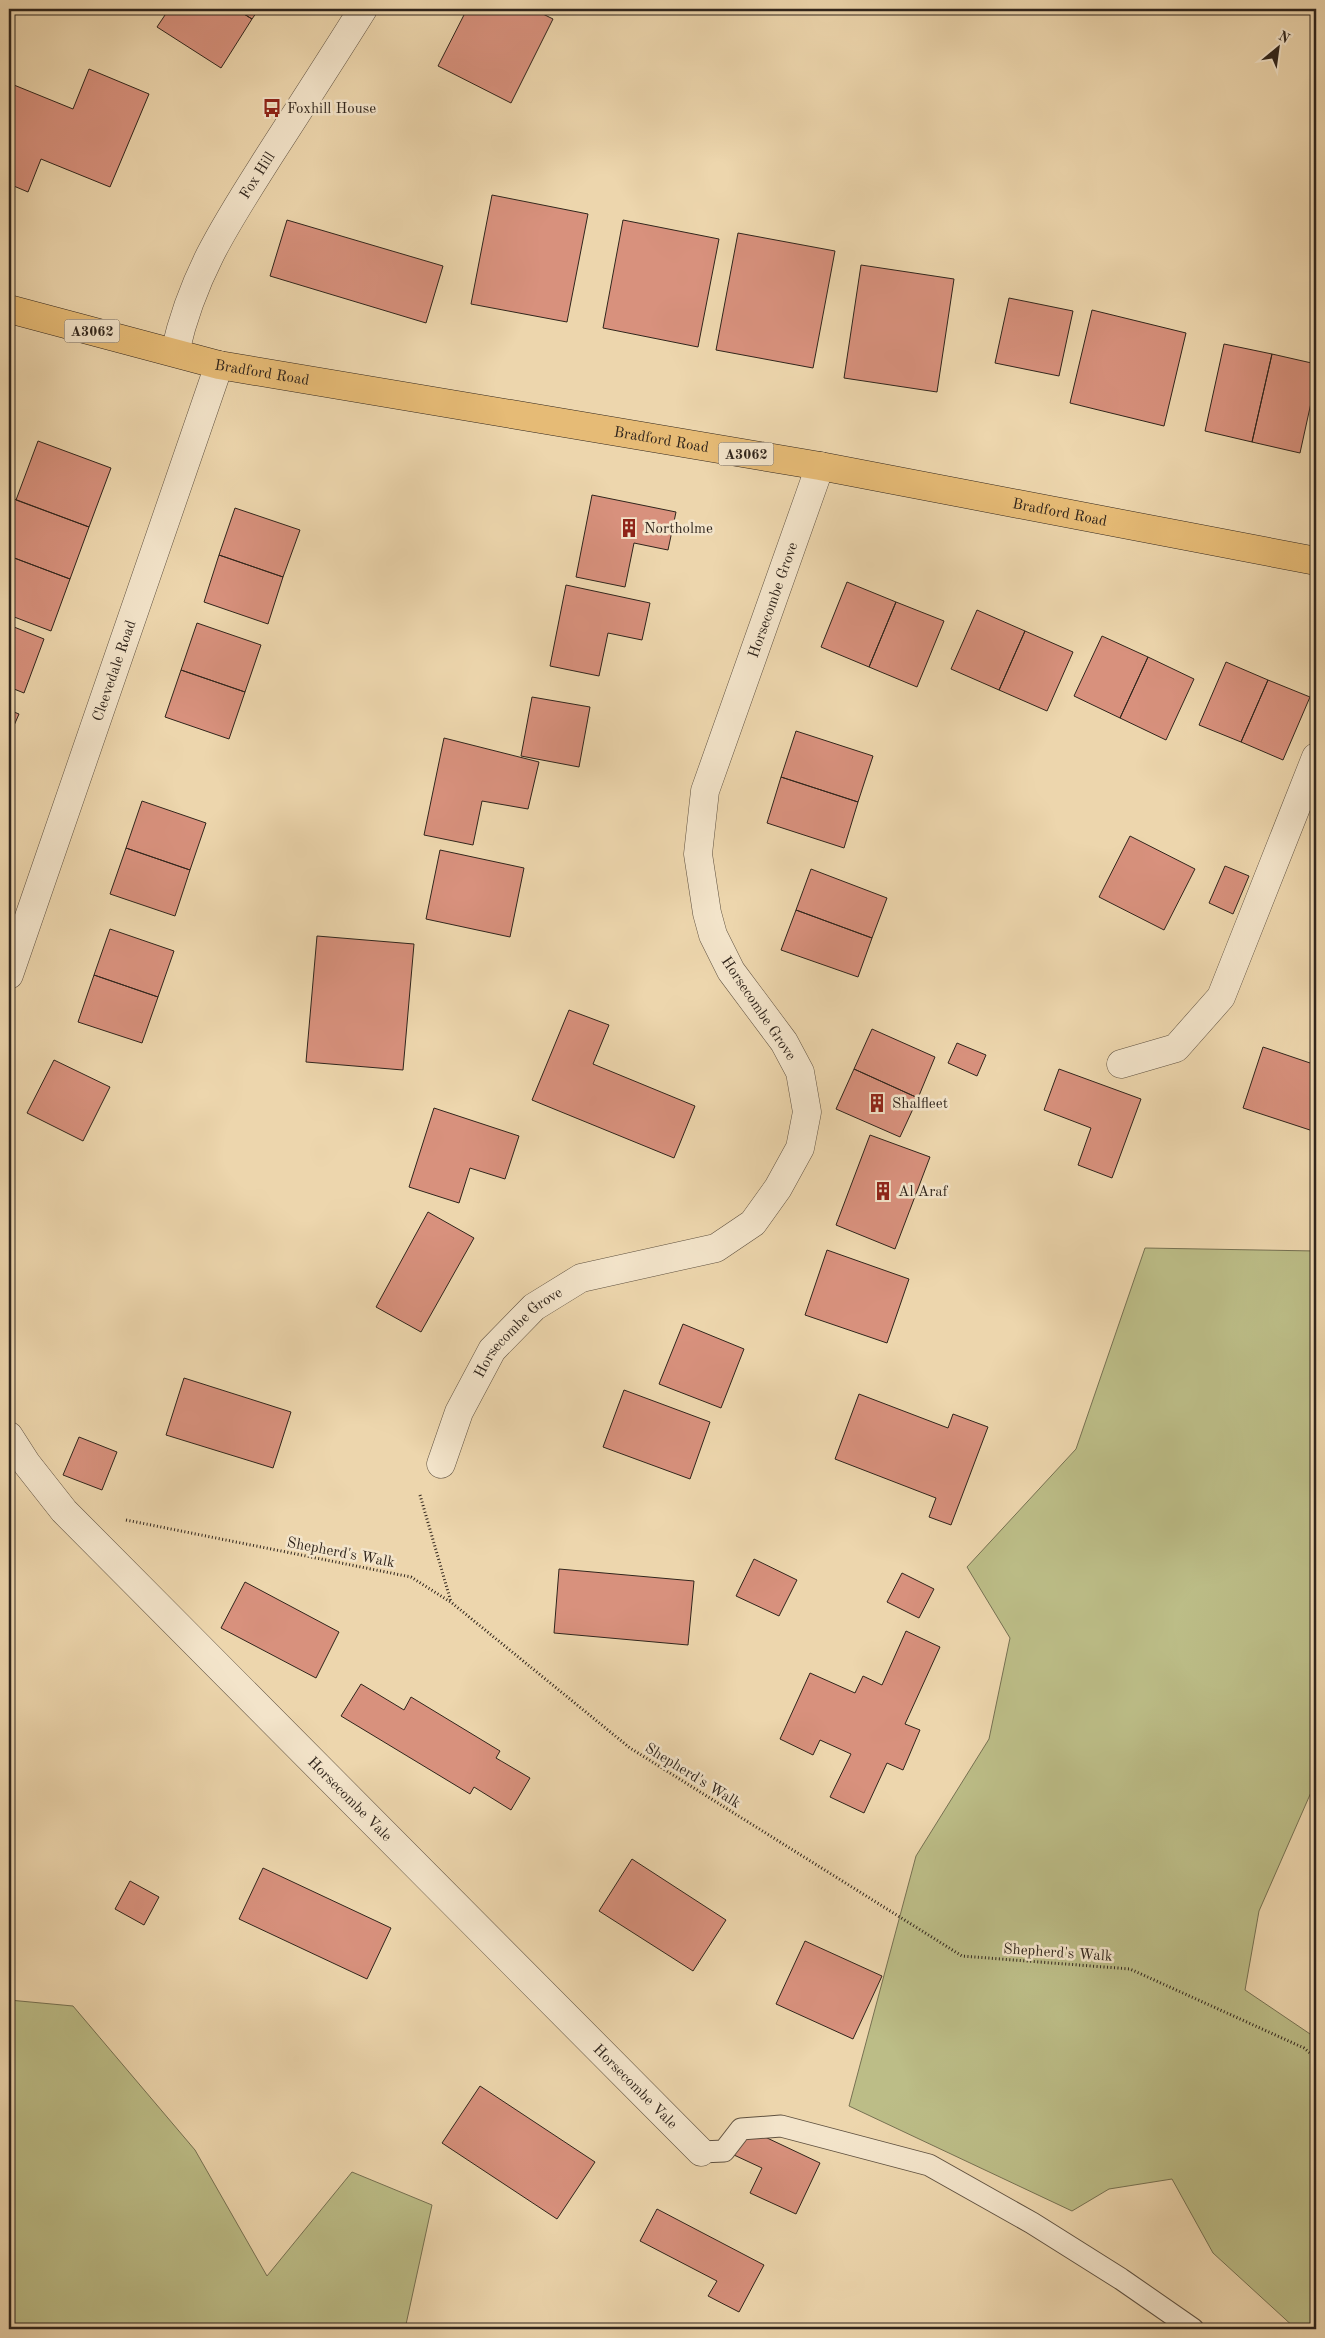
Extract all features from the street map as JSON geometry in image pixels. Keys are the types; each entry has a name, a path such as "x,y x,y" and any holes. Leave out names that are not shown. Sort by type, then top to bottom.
{"main road":[{"name":"Bradford Road","path":"9,309 219,365 820,466 1316,561"}],"street":[{"name":"Fox Hill","path":"175,352 181,325 200,271 221,232 362,9"},
{"name":"Cleevedale Road","path":"9,975 219,365"},
{"name":"Horsecombe Grove","path":"442,1464 459,1412 492,1350 534,1307 581,1278 716,1248 753,1223 778,1188 800,1148 807,1112 800,1072 784,1042 730,971 713,935 707,913 698,854 706,791 820,466"},
{"path":"1121,1064 1176,1048 1221,997 1316,757"},
{"name":"Horsecombe Vale","path":"9,1436 26,1464 64,1511 701,2152"}],"lane":[{"path":"701,2152 724,2150 741,2129 781,2126 929,2165 1032,2223 1121,2279 1193,2329"}],"path":[{"path":"442,1464 418,1488 452,1603"},
{"name":"Shepherd's Walk","path":"122,1520 411,1577 452,1603 630,1748 962,1956 1130,1969 1304,2048 1316,2058"}],"green space":[{"path":"1145,1248 1316,1251 1316,1781 1259,1911 1245,1990 1316,2038 1316,2329 1296,2329 1213,2253 1172,2179 1109,2189 1072,2211 849,2106 916,1856 989,1739 1010,1638 967,1567 1076,1449"},
{"path":"9,2000 73,2006 195,2150 267,2276 352,2172 432,2205 405,2329 9,2329"}],"building":[{"path":"169,9 236,9 252,19 221,68 157,27"},
{"path":"236,9 259,9 252,19"},
{"path":"467,9 533,9 553,19 511,103 438,66"},
{"path":"89,69 149,94 110,187 41,159 28,192 9,184 9,83 73,109"},
{"path":"492,195 588,214 567,322 471,304"},
{"path":"287,220 443,266 426,323 270,276"},
{"path":"623,220 719,239 698,347 603,328"},
{"path":"738,233 835,251 813,368 716,350"},
{"path":"861,265 954,279 937,392 844,378"},
{"path":"1009,298 1073,311 1059,376 995,363"},
{"path":"1092,310 1186,333 1164,426 1070,403"},
{"path":"1224,344 1272,354 1252,442 1205,431"},
{"path":"1272,354 1316,364 1316,380 1300,453 1252,442"},
{"path":"38,441 111,468 89,527 16,500"},
{"name":"Northolme","path":"592,495 676,512 668,550 634,543 625,587 576,577"},
{"path":"9,497 89,527 70,579 9,556"},
{"path":"235,508 300,530 283,577 219,555"},
{"path":"219,555 283,577 268,624 204,602"},
{"path":"9,556 70,579 51,631 9,615"},
{"path":"847,582 896,602 869,667 821,647"},
{"path":"566,585 650,603 642,640 608,633 599,676 550,666"},
{"path":"896,602 944,621 917,687 869,667"},
{"path":"977,610 1025,631 999,690 951,669"},
{"path":"197,623 261,645 245,692 181,670"},
{"path":"9,625 44,639 24,693 9,687"},
{"path":"1025,631 1073,652 1047,711 999,690"},
{"path":"1102,636 1148,657 1120,718 1074,696"},
{"path":"1148,657 1194,679 1166,740 1120,718"},
{"path":"1226,662 1268,680 1241,742 1199,725"},
{"path":"181,670 245,692 229,739 165,717"},
{"path":"1268,680 1310,697 1283,760 1241,742"},
{"path":"532,697 590,707 579,767 521,756"},
{"path":"9,710 19,714 9,737"},
{"path":"796,731 873,756 858,802 781,777"},
{"path":"444,738 539,762 528,809 482,801 473,845 424,835"},
{"path":"781,777 858,802 844,848 767,823"},
{"path":"142,801 206,823 190,870 126,848"},
{"path":"1130,836 1195,869 1164,930 1099,897"},
{"path":"126,848 190,870 175,916 110,894"},
{"path":"440,850 524,868 510,937 426,919"},
{"path":"1225,866 1249,876 1233,914 1209,903"},
{"path":"811,869 887,898 872,938 796,910"},
{"path":"796,910 872,938 858,977 781,950"},
{"path":"110,929 174,951 158,997 94,975"},
{"path":"317,936 414,944 403,1070 306,1062"},
{"path":"94,975 158,997 142,1043 78,1022"},
{"path":"569,1010 609,1025 593,1064 695,1106 674,1158 532,1100"},
{"path":"872,1029 935,1057 918,1098 854,1069"},
{"path":"957,1043 986,1055 977,1076 948,1063"},
{"path":"1263,1047 1316,1065 1316,1132 1243,1108"},
{"path":"54,1060 110,1087 83,1141 27,1113"},
{"name":"Shalfleet","path":"854,1069 918,1098 900,1137 836,1109"},
{"path":"1059,1069 1141,1099 1112,1178 1078,1165 1091,1128 1044,1110"},
{"path":"434,1108 519,1136 505,1179 470,1168 459,1203 409,1187"},
{"name":"Al Araf","path":"870,1135 930,1157 895,1249 836,1225"},
{"path":"428,1212 474,1238 421,1332 376,1307"},
{"path":"827,1250 909,1279 887,1343 805,1315"},
{"path":"683,1324 744,1349 721,1408 659,1384"},
{"path":"184,1378 291,1412 273,1468 166,1435"},
{"path":"624,1390 710,1422 690,1479 603,1447"},
{"path":"859,1394 948,1428 953,1414 988,1427 951,1525 929,1517 936,1498 835,1459"},
{"path":"79,1437 117,1452 102,1490 63,1475"},
{"path":"754,1559 797,1580 779,1616 736,1596"},
{"path":"559,1569 694,1581 688,1645 554,1633"},
{"path":"902,1573 934,1589 919,1618 887,1602"},
{"path":"245,1582 339,1632 316,1678 221,1628"},
{"path":"906,1631 940,1647 905,1724 920,1730 903,1770 887,1763 864,1813 830,1797 851,1754 820,1740 813,1755 780,1739 810,1673 855,1693 863,1676 882,1685"},
{"path":"361,1684 404,1710 411,1697 500,1751 496,1758 530,1778 511,1810 474,1787 470,1794 341,1716"},
{"path":"632,1859 726,1920 693,1971 599,1911"},
{"path":"263,1868 391,1928 367,1979 239,1919"},
{"path":"130,1881 159,1897 144,1925 115,1909"},
{"path":"805,1941 882,1976 853,2039 776,2004"},
{"path":"480,2086 595,2162 557,2219 442,2143"},
{"path":"746,2128 820,2163 796,2214 750,2193 762,2168 734,2155"},
{"path":"657,2209 764,2265 739,2312 708,2296 717,2281 640,2241"}],"place":[{"name":"Foxhill House","path":"272,108"},
{"name":"Northolme","path":"629,528"},
{"name":"Shalfleet","path":"877,1103"},
{"name":"Al Araf","path":"883,1191"}]}
